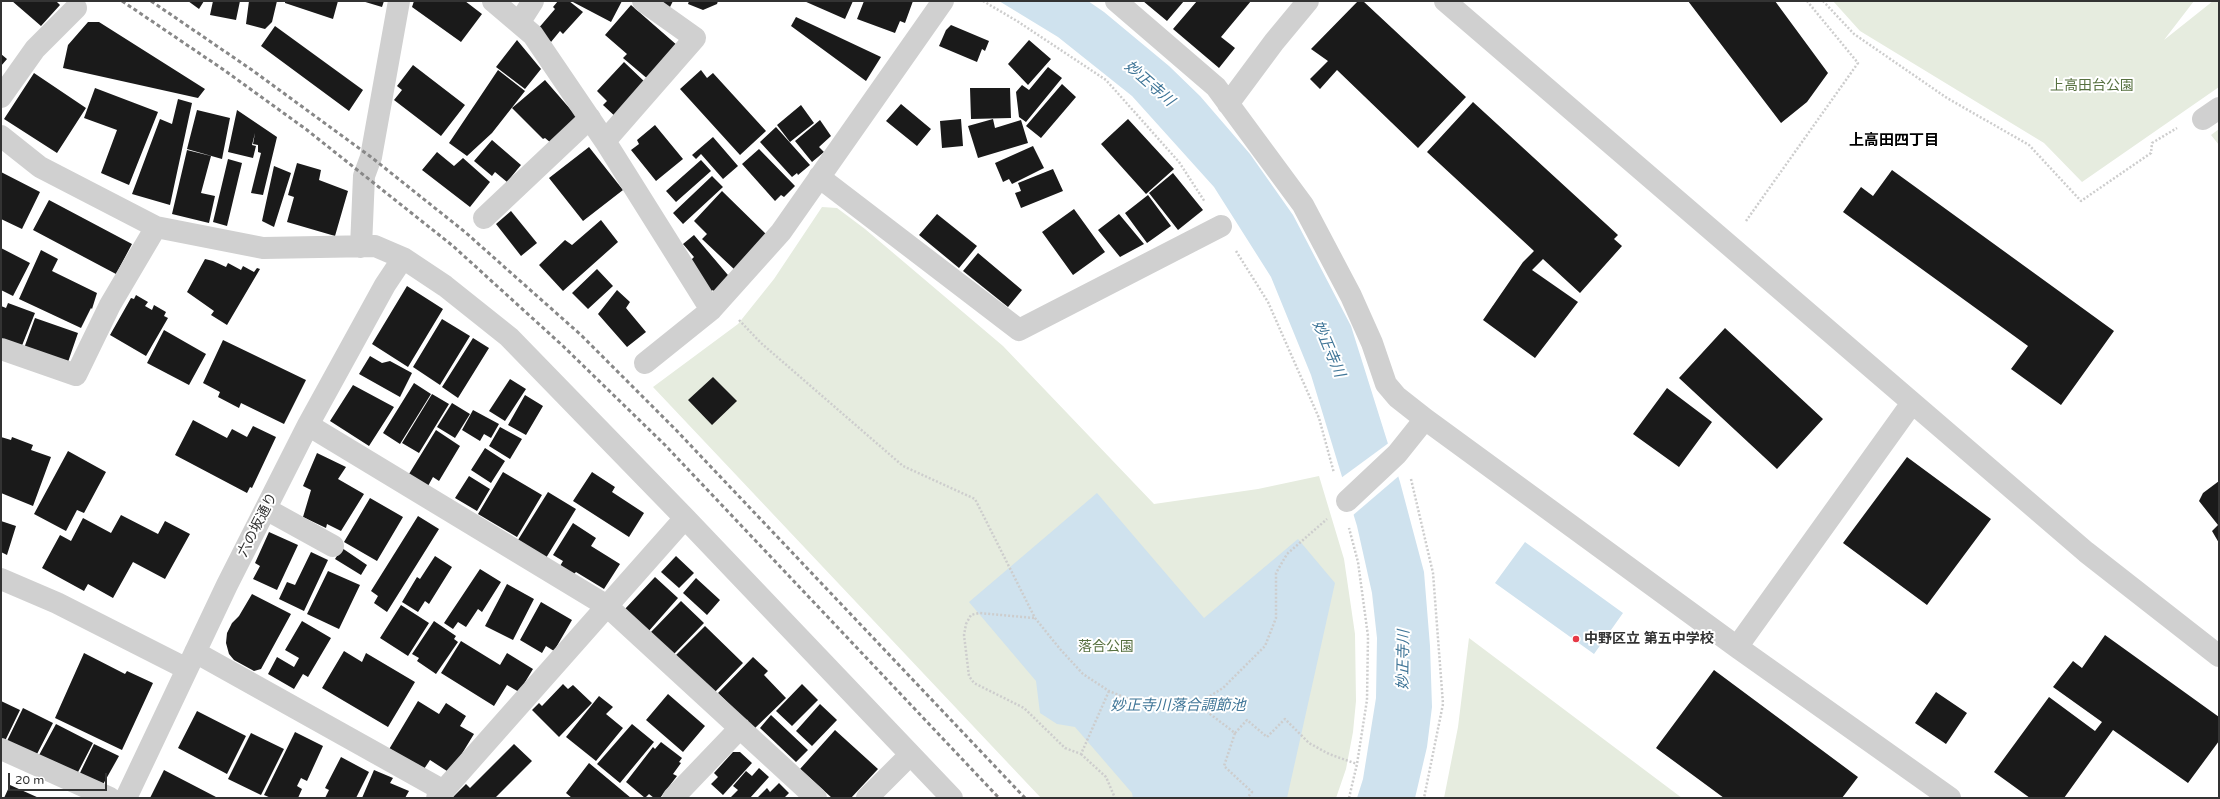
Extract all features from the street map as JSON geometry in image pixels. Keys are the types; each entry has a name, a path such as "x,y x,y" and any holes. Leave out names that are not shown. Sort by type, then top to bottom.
{"street":[{"path":"361,247 364,176 370,157 399,1"},
{"path":"493,1 533,34 716,305"},
{"path":"519,23 533,1"},
{"path":"605,141 695,38 643,1"},
{"path":"645,363 716,305 781,232 943,1"},
{"path":"1116,1 1216,87 1307,211 1351,296 1372,343 1386,384 1397,398 1737,647 1950,798"},
{"path":"1228,104 1274,42 1308,1"},
{"path":"1445,1 2086,552 2219,656"},
{"path":"1,97 35,49 76,8"},
{"path":"484,218 590,118"},
{"path":"1,136 40,167 156,227 263,248 375,246 403,258 445,286 509,337 685,518 952,798"},
{"path":"819,177 1019,330 1220,226"},
{"path":"1,348 76,375 110,305 156,227"},
{"name":"六の坂通り","path":"126,798 191,661 308,425 385,286 403,258"},
{"path":"1737,647 1912,403"},
{"path":"1340,507 1397,454 1425,419"},
{"path":"308,425 607,606 816,798"},
{"path":"266,509 333,546"},
{"path":"1,579 191,661 441,794 685,518"},
{"path":"674,798 740,728"},
{"path":"1,749 110,798"},
{"path":"867,798 910,755"}],"path":[{"path":"1729,246 1858,63 1808,1"},
{"path":"1823,1 1854,34 1947,98 2029,145 2081,201 2151,153 2152,142 2177,128 2186,130 2211,113"},
{"path":"716,305 903,466 975,499 1035,618 1060,650 1082,674 1109,691 1138,703 1168,710 1197,704 1223,688 1265,646 1276,618 1276,573 1287,554 1340,507"},
{"path":"1397,454 1411,479 1433,573 1443,704 1424,798"},
{"path":"1349,526 1358,562 1368,636 1367,700 1357,764 1349,798"},
{"path":"1035,618 979,613 971,615 966,624 964,635 969,676 974,683 1024,708 1065,748 1081,754 1106,777 1115,798"},
{"path":"1081,754 1109,691"},
{"path":"1197,704 1235,733"},
{"path":"1247,798 1252,792 1224,766 1235,733 1247,720 1267,737 1285,719 1309,743 1329,754 1357,764"}],"green space":[{"name":"上高田台公園","path":"1833,1 2194,1 2164,40 2213,1 2219,1 2219,87 2082,182 2044,143 1860,31"},
{"path":"2219,129 2219,145 2211,135"},
{"name":"落合公園","path":"822,207 837,208 865,229 1003,346 1154,504 1258,489 1319,476 1344,559 1355,634 1356,701 1353,732 1346,769 1336,798 1041,798 653,387 738,324 774,279"},
{"path":"1469,638 1682,798 1444,798 1458,727"}],"water":[{"name":"妙正寺川","path":"999,1 1088,1 1104,12 1169,66 1200,96 1250,154 1293,215 1351,326 1400,482 1424,572 1430,646 1432,707 1427,747 1415,798 1357,798 1363,779 1376,698 1377,638 1372,593 1357,526 1311,375 1271,277 1214,187 1132,96 1058,37"},
{"name":"妙正寺川落合調節池","path":"1097,493 1204,618 1298,539 1335,583 1287,798 1133,798 1132,793 1075,727 1057,724 1040,713 1036,681 969,602"},
{"path":"1525,542 1623,613 1594,654 1495,583"}],"pier":[{"path":"1390,442 1400,475 1352,516 1341,478"}],"building":[{"path":"12,1 56,1 60,5 41,26"},
{"path":"188,1 204,1 199,9"},
{"path":"213,1 240,1 236,20 210,15"},
{"path":"249,1 277,1 272,22 265,29 246,24"},
{"path":"285,1 338,1 333,19 285,3"},
{"path":"362,1 384,1 382,7"},
{"path":"414,1 465,1 482,14 461,42 412,7"},
{"path":"558,1 569,1 583,12 563,34 560,31 551,42 537,30 555,9 553,7"},
{"path":"571,1 622,1 611,22"},
{"path":"653,1 673,1 669,9"},
{"path":"689,1 718,1 717,4 703,10 688,4"},
{"path":"804,1 853,1 845,19"},
{"path":"864,1 913,1 905,23 900,21 895,33 857,19"},
{"path":"1143,1 1184,1 1167,21"},
{"path":"1197,1 1251,1 1221,37 1235,48 1219,68 1173,29"},
{"path":"1358,1 1363,1 1466,97 1418,148 1337,70 1320,89 1310,79 1328,61 1311,49"},
{"path":"1688,1 1775,1 1828,73 1807,102 1781,123"},
{"path":"631,5 678,46 649,80 623,58 627,54 605,35"},
{"path":"796,17 881,57 866,81 791,26"},
{"path":"88,22 99,22 205,89 198,98 63,68 68,45"},
{"path":"951,25 989,41 985,51 982,49 977,62 939,46 946,30"},
{"path":"275,26 363,90 349,111 261,46"},
{"path":"517,40 541,69 525,89 496,67"},
{"path":"1029,40 1051,59 1028,85 1008,64"},
{"path":"1,54 7,59 1,66"},
{"path":"624,62 647,84 619,120 603,105 607,101 597,91"},
{"path":"413,65 465,105 441,136 394,100 402,90 397,86"},
{"path":"1048,67 1062,78 1026,122 1019,117 1016,92 1022,85 1029,90"},
{"path":"498,70 525,91 492,133 467,156 449,143"},
{"path":"701,70 707,78 713,73 766,131 740,155 680,89"},
{"path":"34,73 86,108 57,153 4,119"},
{"path":"545,80 578,118 551,143 545,138 543,139 512,108"},
{"path":"1062,84 1076,97 1041,138 1026,126"},
{"path":"95,88 158,112 129,185 101,173 117,130 84,118"},
{"path":"970,88 1010,88 1011,118 971,119"},
{"path":"178,99 192,103 170,205 132,194 160,119 172,124"},
{"path":"1473,102 1618,235 1614,239 1622,246 1580,293 1543,259 1532,270 1578,302 1535,358 1483,320 1523,262 1534,251 1427,152"},
{"path":"901,104 931,129 917,146 886,121"},
{"path":"801,105 814,123 790,142 777,125"},
{"path":"197,110 230,118 222,159 187,149"},
{"path":"237,110 277,137 263,195 251,193 261,153 258,152 258,145 253,144 255,133 252,145 256,146 253,158 228,152"},
{"path":"961,119 963,146 942,148 940,121"},
{"path":"993,119 995,128 1021,120 1028,143 978,158 968,126"},
{"path":"1128,119 1174,169 1146,194 1101,144"},
{"path":"820,120 831,136 819,147 824,152 812,162 795,141"},
{"path":"655,125 683,159 656,181 631,150 639,144 637,140"},
{"path":"776,127 810,165 798,175 797,173 792,177 760,142"},
{"path":"713,137 738,166 723,179 701,154 696,159 692,155"},
{"path":"492,140 521,165 507,182 495,172 492,176 474,161"},
{"path":"1033,146 1044,168 1012,184 1009,179 1003,182 995,163"},
{"path":"589,147 623,190 583,221 549,178"},
{"path":"759,149 795,186 784,197 781,195 775,201 742,164"},
{"path":"187,150 211,156 201,193 215,196 209,223 172,214"},
{"path":"437,152 454,166 463,158 490,182 470,207 422,170"},
{"path":"228,159 242,163 227,226 213,222"},
{"path":"701,160 711,171 676,202 666,191"},
{"path":"297,163 321,170 319,180 348,191 335,236 287,222 294,197 288,195"},
{"path":"274,166 291,173 274,227 262,221"},
{"path":"1053,169 1063,191 1021,208 1015,193 1021,191 1018,183"},
{"path":"1892,170 2114,331 2061,405 2011,369 2028,346 1843,212 1861,187 1873,196"},
{"path":"1,172 40,192 22,229 1,219"},
{"path":"1173,173 1203,210 1178,230 1149,193"},
{"path":"712,176 723,187 683,224 673,213"},
{"path":"722,191 768,236 735,270 702,239 707,234 694,221"},
{"path":"1148,195 1171,226 1147,243 1125,213"},
{"path":"49,200 132,244 116,274 33,230"},
{"path":"1074,209 1105,252 1073,275 1042,232"},
{"path":"511,211 537,243 521,256 496,224"},
{"path":"937,214 977,246 959,268 919,235"},
{"path":"1119,214 1144,244 1120,257 1098,230"},
{"path":"601,220 618,242 563,291 539,265 565,240 572,245"},
{"path":"694,235 733,281 716,295 713,290 710,292 690,261 694,257 683,244"},
{"path":"1,248 30,263 13,296 1,290"},
{"path":"41,250 58,259 52,271 97,293 92,309 91,308 81,328 19,299"},
{"path":"978,253 1022,290 1008,307 963,271"},
{"path":"205,259 226,267 228,263 241,270 243,266 254,272 257,268 260,269 227,325 211,315 214,311 187,292"},
{"path":"597,269 613,286 588,309 572,293"},
{"path":"407,286 443,309 408,367 372,344"},
{"path":"617,290 630,302 626,308 646,332 627,347 598,314"},
{"path":"136,295 148,302 145,306 152,310 154,305 166,312 164,316 168,318 146,356 110,335 131,298 134,299"},
{"path":"8,303 35,313 21,348 1,340 1,306 6,308"},
{"path":"35,318 78,333 68,362 23,351"},
{"path":"442,319 470,336 440,385 413,367"},
{"path":"1725,328 1823,419 1777,469 1679,378"},
{"path":"164,330 206,354 189,385 147,363"},
{"path":"473,338 489,348 458,398 442,387"},
{"path":"223,340 306,380 284,424 241,403 239,408 218,397 220,392 203,383"},
{"path":"370,356 382,363 390,361 412,373 400,397 359,374"},
{"path":"713,377 737,401 712,425 688,400"},
{"path":"510,379 526,389 505,421 489,411"},
{"path":"414,383 431,394 400,444 383,433"},
{"path":"353,385 394,407 369,446 330,421"},
{"path":"1667,388 1712,422 1679,467 1633,434"},
{"path":"432,394 449,404 419,453 402,443"},
{"path":"525,395 543,406 526,435 508,425"},
{"path":"452,403 470,414 455,438 437,427"},
{"path":"473,410 499,424 491,438 484,434 480,441 462,430"},
{"path":"193,420 227,438 232,429 247,437 253,426 276,437 252,488 250,487 247,493 175,455"},
{"path":"500,427 522,439 510,459 489,446"},
{"path":"436,430 460,446 439,481 433,477 428,486 409,474"},
{"path":"1,437 11,440 12,437 33,445 31,450 51,457 33,506 1,493"},
{"path":"485,448 505,461 491,483 471,470"},
{"path":"68,451 106,472 84,513 77,510 66,531 34,514"},
{"path":"317,453 346,467 338,479 364,494 341,531 327,524 326,528 303,517 311,490 303,486"},
{"path":"1907,457 1991,519 1927,605 1843,543"},
{"path":"503,472 542,495 517,537 478,514"},
{"path":"592,472 615,487 612,492 644,513 629,537 573,501"},
{"path":"469,476 490,489 477,511 455,498"},
{"path":"2219,481 2219,543 2212,531 2218,525 2199,501 2203,493"},
{"path":"548,492 576,509 546,558 518,540"},
{"path":"370,498 403,517 377,561 344,542"},
{"path":"121,515 158,534 165,521 190,534 165,579 133,562 113,598 88,584 84,591 42,568 60,535 71,541 83,518 111,533"},
{"path":"418,516 439,529 387,612 374,603 378,596 371,591"},
{"path":"1,521 16,526 7,555 1,552"},
{"path":"573,523 596,538 591,546 620,564 604,589 576,572 574,574 560,566 563,561 553,555"},
{"path":"269,532 298,545 277,590 253,579 260,566 255,563"},
{"path":"342,548 367,565 361,575 335,559"},
{"path":"311,552 328,560 304,611 279,599 287,582 295,585"},
{"path":"435,556 452,567 429,604 425,601 418,612 402,602 417,577 420,579"},
{"path":"676,556 694,573 679,588 661,572"},
{"path":"480,569 501,582 482,612 478,609 466,627 458,622 453,629 444,623"},
{"path":"328,571 360,585 339,629 307,614"},
{"path":"655,577 678,598 648,632 624,610"},
{"path":"696,578 720,600 707,615 683,593"},
{"path":"507,584 534,599 513,640 485,626"},
{"path":"252,594 291,614 261,669 254,671 234,660 229,654 226,643 227,633 232,623 239,616"},
{"path":"681,601 704,623 673,655 650,633"},
{"path":"541,602 572,620 554,651 546,646 542,653 520,640"},
{"path":"401,605 429,623 408,656 380,638"},
{"path":"302,621 331,638 308,677 303,674 294,689 268,674 277,657 294,667 299,658 285,650"},
{"path":"434,621 456,636 454,639 458,642 436,674 417,661 419,658 412,654"},
{"path":"705,626 743,663 714,693 675,656"},
{"path":"2105,635 2219,717 2219,741 2188,783 2113,730 2064,798 2030,798 1994,772 2049,697 2095,731 2102,722 2053,687 2073,661 2082,668"},
{"path":"461,641 500,665 507,653 533,669 519,692 507,685 494,706 441,673"},
{"path":"344,651 362,662 366,653 415,682 388,727 322,688"},
{"path":"84,653 125,674 127,671 153,683 122,750 55,718"},
{"path":"753,657 768,671 764,675 786,698 754,729 718,693"},
{"path":"1714,670 1858,777 1842,798 1724,798 1656,748"},
{"path":"563,684 568,689 573,685 592,703 559,737 532,710 539,703 542,706"},
{"path":"802,684 818,700 792,726 776,711"},
{"path":"1936,692 1967,713 1946,744 1915,723"},
{"path":"668,694 705,726 683,752 646,720"},
{"path":"599,696 613,707 606,714 623,728 596,761 566,737"},
{"path":"1,701 20,710 5,741 1,739"},
{"path":"418,701 439,714 446,703 466,716 460,726 474,734 450,773 430,760 422,772 388,751"},
{"path":"820,704 837,720 812,746 796,731"},
{"path":"23,708 53,723 36,756 7,741"},
{"path":"197,711 246,736 227,774 178,748"},
{"path":"771,715 808,750 796,762 760,728"},
{"path":"56,724 93,743 76,776 38,757"},
{"path":"632,724 654,742 620,783 597,764"},
{"path":"835,730 878,769 851,798 832,798 800,769"},
{"path":"295,732 323,746 307,781 301,778 297,786 302,789 298,798 271,798 264,795"},
{"path":"251,733 284,749 261,795 228,779"},
{"path":"661,742 682,758 679,762 681,763 673,774 677,776 660,798 654,798 649,794 645,798 626,782 653,747 655,749"},
{"path":"94,744 119,756 101,788 78,777"},
{"path":"514,744 532,761 495,798 453,797 466,784 470,788"},
{"path":"733,752 740,752 752,763 723,795 711,784 718,777 714,773"},
{"path":"341,757 369,772 356,798 325,798 329,790 325,788"},
{"path":"589,763 631,798 572,798 566,793"},
{"path":"759,768 769,777 750,798 730,798 738,790 733,786 746,771 752,776"},
{"path":"164,770 216,797 150,798"},
{"path":"374,770 393,778 390,783 409,791 405,798 362,798"},
{"path":"779,783 789,793 784,798 757,798 767,788 770,792"},
{"path":"10,785 39,798 4,798"}],"railway":[{"path":"122,1 224,70 307,130 453,246 563,346 665,445 999,798"},
{"path":"151,1 252,70 371,157 465,232 581,335 677,431 1025,798"}],"place":[{"name":"中野区立 第五中学校","path":"1576,639"}],"district":[{"name":"上高田四丁目","path":"1894,141"}]}
